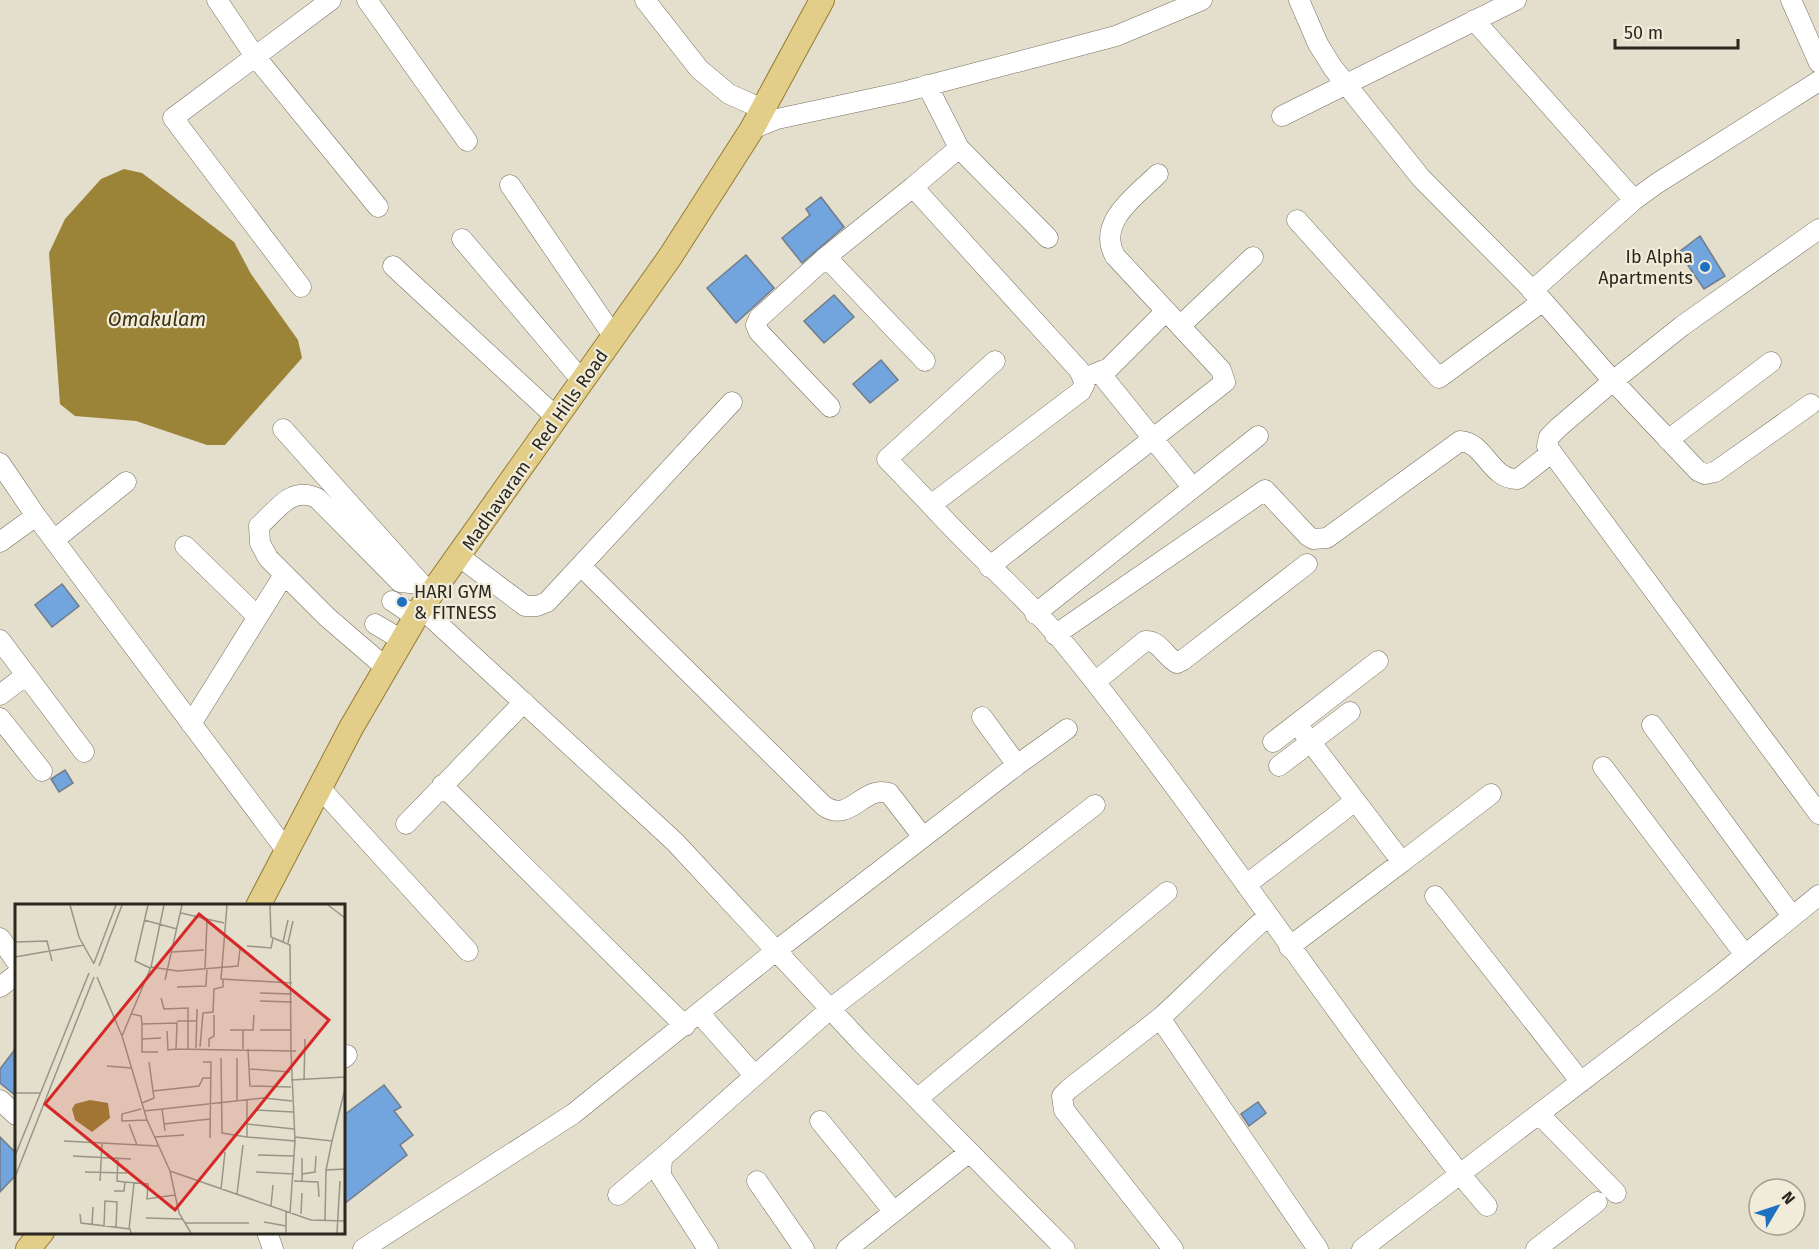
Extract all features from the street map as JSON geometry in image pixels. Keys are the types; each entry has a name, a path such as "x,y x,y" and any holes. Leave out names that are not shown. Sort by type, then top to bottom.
{"main road":[{"name":"Madhavaram - Red Hills Road","path":"259,904 319,787 422,601 460,557 614,337 757,119 822,0"},
{"path":"28,1249 41,1234"}],"street":[{"path":"217,0 254,55 378,207"},
{"path":"301,287 173,118 254,55 331,0"},
{"path":"367,0 466,141"},
{"path":"645,0 699,69 757,119 777,119 927,85 1116,36 1202,0"},
{"path":"1299,0 1318,44 1346,85 1421,178 1537,296 1698,471 1705,474 1715,471 1811,404"},
{"path":"1282,116 1516,0"},
{"path":"1791,0 1819,63"},
{"path":"1474,20 1634,200"},
{"path":"1297,220 1439,378 1537,296 1634,200 1674,172 1819,81"},
{"path":"927,85 959,148 1048,238"},
{"path":"830,407 759,332 756,325 766,309 959,148"},
{"path":"989,567 1225,382 1221,370 1115,256 1110,246 1110,235 1117,217 1158,174"},
{"path":"510,185 614,337"},
{"path":"913,187 1152,438 1192,487"},
{"path":"1819,229 1692,319 1613,381 1549,437 1547,446 1819,814"},
{"path":"462,239 583,382"},
{"path":"826,257 925,361"},
{"path":"1180,326 1253,257"},
{"path":"393,266 557,418"},
{"path":"931,505 1081,392 1092,374 1109,368 1167,311"},
{"path":"994,361 887,459 1055,635 1095,682 1178,789 1267,917 1389,1085 1487,1206"},
{"path":"1668,440 1771,362"},
{"path":"460,557 525,606 537,606 547,602 732,402"},
{"path":"283,429 422,601"},
{"path":"1035,614 1258,436"},
{"path":"1055,635 1265,490 1308,536 1319,539 1327,538 1460,441 1472,444 1498,472 1511,479 1518,479 1551,453"},
{"path":"0,463 36,516 286,850"},
{"path":"54,540 126,482"},
{"path":"385,667 327,616 268,558 260,543 259,526 294,494 305,492 317,498 524,702 655,822 968,1153 1065,1249"},
{"path":"0,542 36,516"},
{"path":"185,546 257,616"},
{"path":"1095,682 1145,641 1156,643 1172,660 1178,663 1307,564"},
{"path":"581,566 830,811 844,812 878,791 889,793 923,837"},
{"path":"191,724 280,580"},
{"path":"392,601 422,601"},
{"path":"375,624 402,640"},
{"path":"0,640 84,752"},
{"path":"1273,742 1378,661"},
{"path":"0,695 26,675"},
{"path":"406,824 524,702"},
{"path":"1279,766 1350,712"},
{"path":"982,717 1017,765"},
{"path":"0,718 42,771"},
{"path":"1297,724 1402,862"},
{"path":"1652,725 1792,916"},
{"path":"363,1249 573,1114 693,1020 777,950 1067,729"},
{"path":"1603,767 1745,955"},
{"path":"442,785 755,1076"},
{"path":"319,787 468,951"},
{"path":"1289,947 1491,794"},
{"path":"1246,885 1354,801"},
{"path":"618,1195 830,1009 1095,805"},
{"path":"917,1099 1167,892"},
{"path":"1362,1249 1745,955 1819,895"},
{"path":"1435,896 1581,1082"},
{"path":"1173,1249 1064,1110 1061,1102 1062,1096 1160,1018 1201,981 1226,953 1267,917"},
{"path":"0,938 15,960"},
{"path":"0,987 15,976"},
{"path":"1160,1018 1318,1249"},
{"path":"0,1100 15,1114"},
{"path":"1539,1114 1616,1193"},
{"path":"820,1121 894,1212"},
{"path":"847,1249 968,1153"},
{"path":"662,1158 661,1176 708,1249"},
{"path":"757,1181 804,1249"},
{"path":"1536,1249 1598,1202"},
{"path":"267,1234 273,1249"}],"water":[{"name":"Omakulam","path":"124,169 142,173 234,242 251,274 298,340 302,358 225,445 207,445 136,421 75,416 60,404 49,253 65,219 101,179"}],"building":[{"path":"821,197 844,227 802,263 782,238 810,215 806,209"},
{"name":"Ib Alpha Apartments","path":"1700,236 1725,276 1704,289 1679,252"},
{"path":"746,255 774,288 736,323 707,288"},
{"path":"834,295 854,317 824,343 804,321"},
{"path":"881,360 898,380 870,403 853,384"},
{"path":"62,584 79,606 52,627 35,605"},
{"path":"65,770 73,783 59,792 51,779"},
{"path":"15,1049 15,1095 0,1083 0,1069"},
{"path":"384,1085 401,1107 394,1111 413,1135 400,1145 407,1155 345,1203 345,1114"},
{"path":"1258,1102 1266,1113 1249,1126 1241,1114"},
{"path":"0,1137 15,1152 15,1176 0,1192"}],"place":[{"name":"Ib Alpha Apartments","path":"1705,267"},
{"name":"HARI GYM & FITNESS","path":"402,602"}]}
